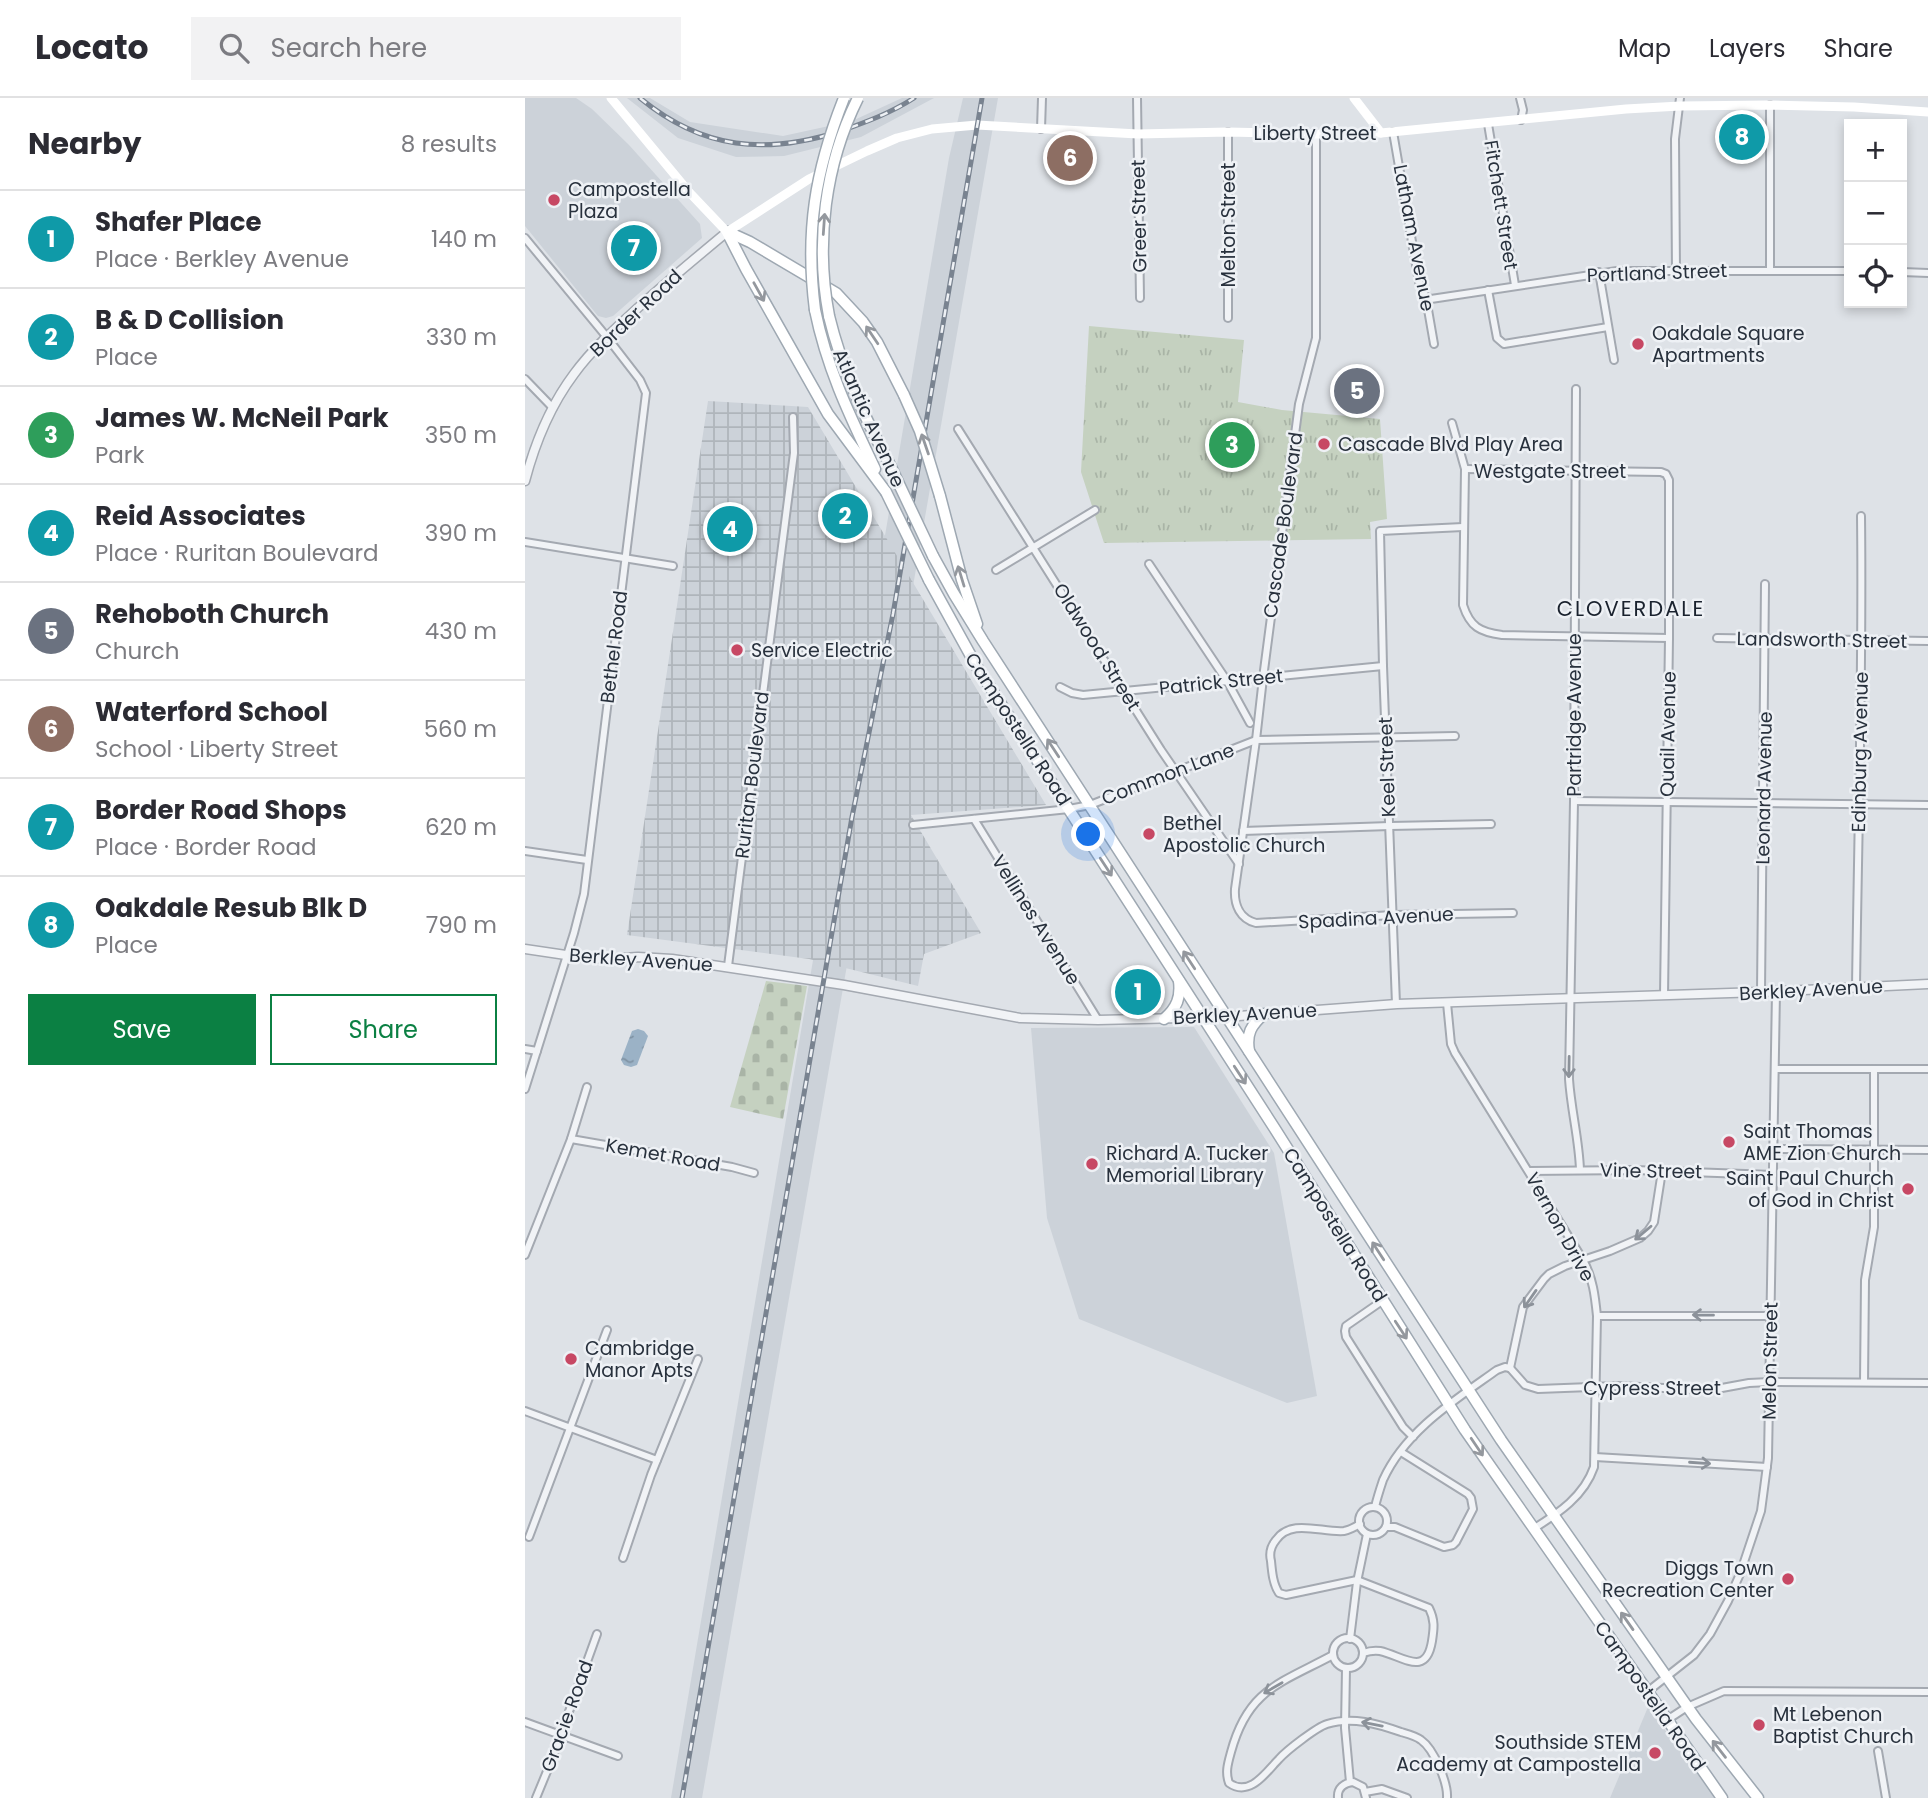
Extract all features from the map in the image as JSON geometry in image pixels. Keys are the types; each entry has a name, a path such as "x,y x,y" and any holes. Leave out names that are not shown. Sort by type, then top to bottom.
{"main road":[{"path":"611,98 689,192 727,232 815,392 840,431 886,492"},
{"name":"Atlantic Avenue","path":"844,98 826,146 816,187 811,237 812,283 821,339 839,391 886,492"},
{"name":"Atlantic Avenue","path":"858,98 841,137 828,191 823,269 829,316 848,381 865,419 933,556 983,641"},
{"path":"1354,98 1381,133"},
{"name":"Liberty Street","path":"727,232 809,178 897,138 953,126 1138,134 1227,132 1316,135 1381,133 1488,124 1680,102 1770,105 1854,102 1928,112"},
{"path":"727,232 750,242 836,293 852,308 877,342 920,431 962,580 983,641"},
{"name":"Campostella Road","path":"886,492 929,580 977,667 1275,1129 1382,1301 1533,1529 1722,1798"},
{"name":"Campostella Road","path":"983,641 1468,1391 1687,1707 1758,1798"},
{"path":"1164,1019 1172,1013 1177,1004 1179,980"},
{"path":"1250,1055 1249,1031 1264,1014"}],"street":[{"path":"1041,129 1042,98"},
{"name":"Greer Street","path":"1137,98 1140,298"},
{"path":"1520,98 1523,110 1521,120"},
{"path":"1676,272 1675,139 1680,102"},
{"path":"1770,105 1770,270"},
{"name":"Fitchett Street","path":"1488,124 1515,285"},
{"name":"Melton Street","path":"1227,132 1228,318"},
{"name":"Latham Avenue","path":"1393,132 1419,282 1426,298 1434,344"},
{"name":"Cascade Boulevard","path":"1242,915 1234,897 1299,404 1316,338 1316,135"},
{"name":"Border Road","path":"525,481 540,435 574,374 606,336 727,232"},
{"name":"Bethel Road","path":"525,238 606,336 640,380 646,393 580,914 525,1089"},
{"name":"Portland Street","path":"1426,298 1599,272 1844,271"},
{"path":"1599,272 1614,360"},
{"path":"1907,272 1928,273"},
{"path":"1488,290 1497,338 1504,344 1608,327"},
{"path":"525,379 553,408"},
{"name":"Partridge Avenue","path":"1576,389 1574,801 1569,1079 1580,1170"},
{"name":"Ruritan Boulevard","path":"728,967 794,453 793,417"},
{"path":"1452,423 1465,469"},
{"name":"Oldwood Street","path":"958,429 1161,750 1239,864"},
{"name":"Westgate Street","path":"1575,637 1490,633 1480,631 1474,626 1463,605 1465,469 1666,474"},
{"name":"Quail Avenue","path":"1664,995 1669,638 1669,485 1666,474"},
{"path":"996,570 1095,510"},
{"name":"Edinburg Avenue","path":"1856,988 1862,640 1861,516"},
{"name":"Keel Street","path":"1396,1004 1380,531 1463,527"},
{"path":"525,542 673,566"},
{"path":"1149,564 1227,681 1250,723"},
{"name":"Leonard Avenue","path":"1761,992 1765,584"},
{"path":"1575,637 1669,638"},
{"name":"Landsworth Street","path":"1717,638 1928,641"},
{"name":"Patrick Street","path":"1060,687 1077,695 1126,692 1383,666"},
{"name":"Common Lane","path":"913,825 1090,805 1256,740 1455,736"},
{"path":"1574,801 1928,805"},
{"name":"Vellines Avenue","path":"974,819 1098,1020"},
{"path":"1243,831 1491,824"},
{"path":"525,851 587,860"},
{"name":"Spadina Avenue","path":"1242,915 1251,922 1267,923 1393,915 1513,913"},
{"name":"Berkley Avenue","path":"525,949 567,956 609,959 647,957 728,967 851,986 1020,1018 1098,1020 1226,1017 1396,1004 1776,992 1928,984"},
{"name":"Melon Street","path":"1647,1692 1694,1655 1703,1644 1740,1574 1761,1511 1767,1467 1770,1382 1776,992"},
{"name":"Vernon Drive","path":"1447,1003 1451,1044 1455,1053 1583,1260 1595,1292 1597,1316 1594,1467 1580,1493 1554,1516 1533,1529"},
{"path":"525,1049 537,1051"},
{"path":"1775,1069 1928,1069"},
{"path":"1864,1382 1865,1280 1874,1227 1874,1069"},
{"path":"525,1255 528,1235 571,1139 587,1087"},
{"name":"Kemet Road","path":"571,1139 754,1172"},
{"path":"1774,1149 1928,1150"},
{"name":"Vine Street","path":"1529,1171 1662,1171 1773,1175"},
{"path":"1375,1507 1383,1481 1413,1437 1468,1391 1501,1368 1510,1368 1523,1307 1549,1274 1640,1238 1649,1231 1654,1222 1662,1171"},
{"path":"1382,1301 1346,1326 1346,1337 1403,1427 1413,1437"},
{"path":"1597,1316 1771,1315"},
{"path":"529,1537 607,1330"},
{"path":"623,1558 657,1460 698,1359"},
{"name":"Cypress Street","path":"1510,1368 1525,1385 1538,1389 1596,1387 1711,1390 1770,1382 1928,1383"},
{"path":"525,1411 657,1460"},
{"path":"1386,1527 1395,1527 1447,1547 1455,1542 1473,1509 1468,1494 1401,1452"},
{"path":"1595,1457 1767,1467"},
{"path":"1350,1639 1357,1580 1367,1534 1360,1524 1360,1516 1367,1508 1383,1510 1388,1520 1386,1527 1380,1534 1367,1534"},
{"path":"1360,1524 1342,1531 1296,1528 1286,1531 1274,1542 1270,1557 1279,1593 1286,1595 1357,1580 1426,1605 1431,1612 1434,1623 1430,1654 1420,1662 1413,1663 1378,1650 1363,1653"},
{"name":"Gracie Road","path":"536,1798 597,1634"},
{"path":"1350,1639 1358,1642 1363,1653 1359,1663 1346,1668 1338,1664 1333,1655 1337,1643 1350,1639"},
{"path":"1333,1655 1268,1690 1254,1702 1236,1732 1226,1770 1229,1783 1242,1790 1251,1787 1268,1775 1282,1756 1323,1725 1345,1721 1374,1723 1425,1743 1445,1778 1447,1798"},
{"path":"1346,1668 1345,1721 1350,1782"},
{"path":"1667,1720 1687,1707 1724,1691 1928,1692"},
{"path":"525,1722 618,1756"},
{"path":"1878,1751 1886,1798"},
{"path":"1338,1798 1339,1789 1350,1782 1359,1784 1366,1795 1382,1789 1407,1798"}],"shaded area":[{"path":"525,98 576,98 592,109 629,145 700,224 702,238 613,316 598,316 525,226"},
{"path":"627,98 650,98 690,122 783,136 852,121 902,98 934,98 861,137 784,156 736,157 678,138"},
{"path":"963,98 998,98 702,1798 671,1798 949,158"},
{"path":"708,401 808,407 1046,805 911,815 981,933 924,954 918,986 809,959 627,935"},
{"path":"1194,1027 1274,1153 1317,1396 1287,1403 1079,1319 1047,1218 1031,1028"},
{"name":"Southside STEM Academy at Campostella","path":"1648,1707 1715,1798 1610,1798"}],"green space":[{"path":"1089,326 1244,340 1238,402 1282,410 1380,419 1387,519 1370,522 1371,539 1104,543 1081,472"},
{"path":"766,981 807,986 783,1119 730,1107"}],"water":[{"path":"638,1029 648,1036 637,1065 631,1067 624,1065 621,1060 632,1031"}],"railway":[{"path":"640,98 687,128 712,138 761,145 813,139 841,131 887,113 914,98"},
{"path":"682,1798 852,817 893,614 982,98"}],"place":[{"name":"Oakdale Resub Blk D","path":"1742,137"},
{"name":"Waterford School","path":"1070,158"},
{"name":"Campostella Plaza","path":"554,200"},
{"name":"Border Road Shops","path":"634,248"},
{"name":"Oakdale Square Apartments","path":"1638,344"},
{"name":"Rehoboth Church","path":"1357,391"},
{"name":"Cascade Blvd Play Area","path":"1324,444"},
{"name":"James W. McNeil Park","path":"1232,445"},
{"name":"B & D Collision","path":"845,516"},
{"name":"Reid Associates","path":"730,529"},
{"name":"Service Electric","path":"737,650"},
{"name":"Bethel Apostolic Church","path":"1149,834"},
{"name":"Shafer Place","path":"1138,992"},
{"name":"Saint Thomas AME Zion Church","path":"1729,1142"},
{"name":"Richard A. Tucker Memorial Library","path":"1092,1164"},
{"name":"Saint Paul Church of God in Christ","path":"1908,1189"},
{"name":"Cambridge Manor Apts","path":"571,1359"},
{"name":"Diggs Town Recreation Center","path":"1788,1579"},
{"name":"Mt Lebenon Baptist Church","path":"1759,1725"},
{"name":"Southside STEM Academy at Campostella","path":"1655,1753"}],"district":[{"name":"CLOVERDALE","path":"1631,608"}]}
